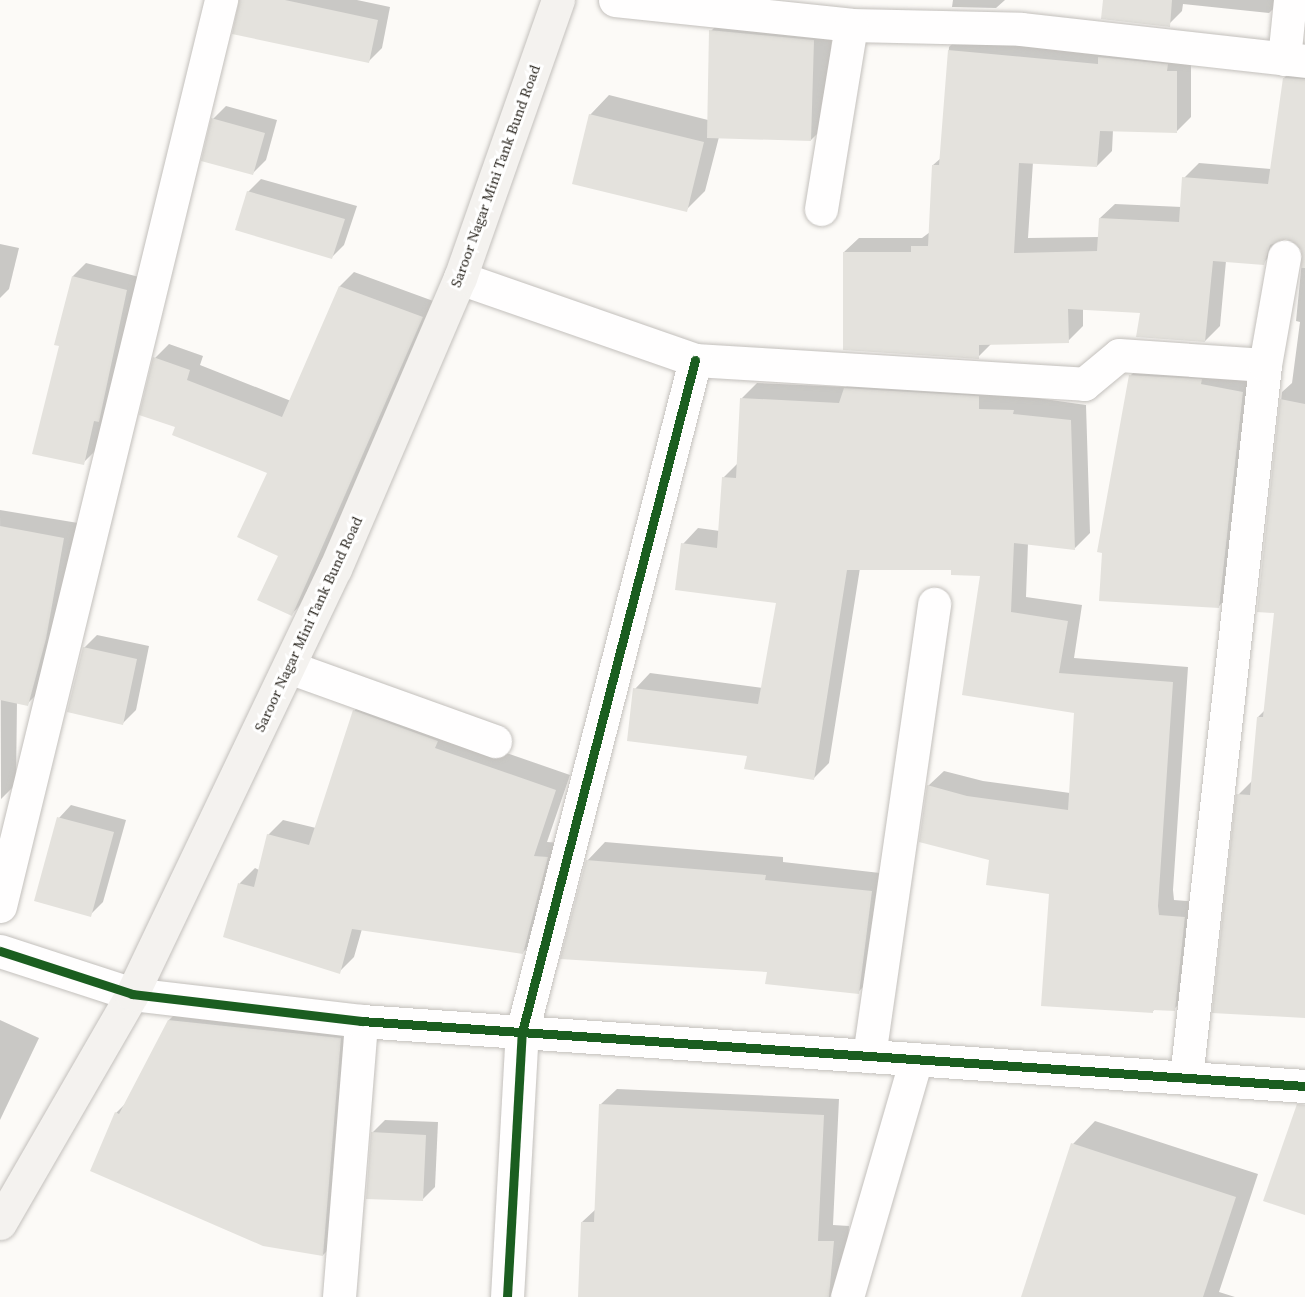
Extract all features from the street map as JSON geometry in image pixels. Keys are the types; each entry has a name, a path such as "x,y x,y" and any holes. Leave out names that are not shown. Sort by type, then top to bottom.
{"main road":[{"name":"Saroor Nagar Mini Tank Bund Road","path":"0,1223 132,994 289,667 460,278 558,0"}],"street":[{"path":"0,906 221,0"},
{"path":"615,0 851,26 1023,14 1294,60 1290,0"},
{"path":"820,209 851,26"},
{"path":"1186,1078 1265,365 1284,257"},
{"path":"460,278 695,360 1084,384 1119,355 1265,365"},
{"path":"507,1297 522,1032 695,360"},
{"path":"869,1056 934,604"},
{"path":"289,667 495,741"},
{"path":"0,951 132,994 361,1021 1305,1086"},
{"path":"339,1297 361,1021"},
{"path":"847,1297 916,1060"}],"building":[{"path":"239,0 285,0 378,20 369,63 232,34"},
{"path":"1103,0 1172,0 1170,27 1101,19"},
{"path":"709,30 814,40 811,141 707,138"},
{"path":"948,50 1098,64 1098,57 1168,64 1167,71 1177,71 1177,133 1100,131 1097,167 1019,163 1014,253 1097,251 1099,218 1179,222 1182,177 1268,184 1283,78 1305,79 1305,268 1301,268 1301,250 1287,239 1270,245 1264,265 1213,261 1205,342 1136,337 1140,313 1068,309 1069,343 979,345 979,359 843,350 843,252 911,252 911,246 928,246 932,165 939,165"},
{"path":"589,114 704,142 687,212 572,184"},
{"path":"211,118 265,133 253,175 201,161"},
{"path":"247,191 345,219 332,259 235,230"},
{"path":"72,276 127,290 99,422 94,421 84,465 32,454 59,346 54,345"},
{"path":"339,286 423,317 292,616 257,600 278,556 237,537 267,473 172,435 175,427 139,415 153,357 190,370 187,380 282,417"},
{"path":"1129,375 1202,379 1201,384 1243,392 1219,608 1099,601 1102,553 1097,552"},
{"path":"844,388 979,396 979,409 1014,410 1013,414 1071,420 1075,550 1014,543 1011,612 1068,621 1059,673 1173,682 1158,906 1159,915 1185,917 1175,1011 1153,1010 1153,1013 1041,1006 1049,894 986,885 989,860 919,842 927,785 967,796 1068,810 1074,713 962,695 980,576 951,575 951,570 847,570 814,780 744,769 747,756 627,741 633,688 758,704 776,603 675,590 681,543 717,548 722,477 736,478 740,398 839,403"},
{"path":"1280,399 1305,404 1305,1018 1212,1013 1236,794 1250,795 1257,717 1263,717 1274,613 1257,612"},
{"path":"0,526 64,538 46,639 28,706 0,700"},
{"path":"83,647 137,659 123,725 67,712"},
{"path":"353,710 438,741 435,748 556,790 534,856 548,857 523,954 352,929 340,974 223,937 238,883 254,887 267,834 309,845"},
{"path":"57,817 114,832 91,917 34,901"},
{"path":"586,860 766,875 765,880 872,891 859,994 765,984 767,972 560,959"},
{"path":"168,1020 341,1038 323,1256 263,1246 90,1171 115,1112 119,1114"},
{"path":"599,1104 824,1115 818,1241 834,1241 829,1297 578,1297 581,1222 594,1222"},
{"path":"1297,1104 1305,1105 1305,1215 1263,1201"},
{"path":"371,1132 426,1135 423,1201 366,1199"},
{"path":"1071,1143 1236,1197 1203,1297 1021,1297"}],"cycle path":[{"path":"507,1297 522,1032 695,360"},
{"path":"0,951 132,994 361,1021 1305,1086"}]}
